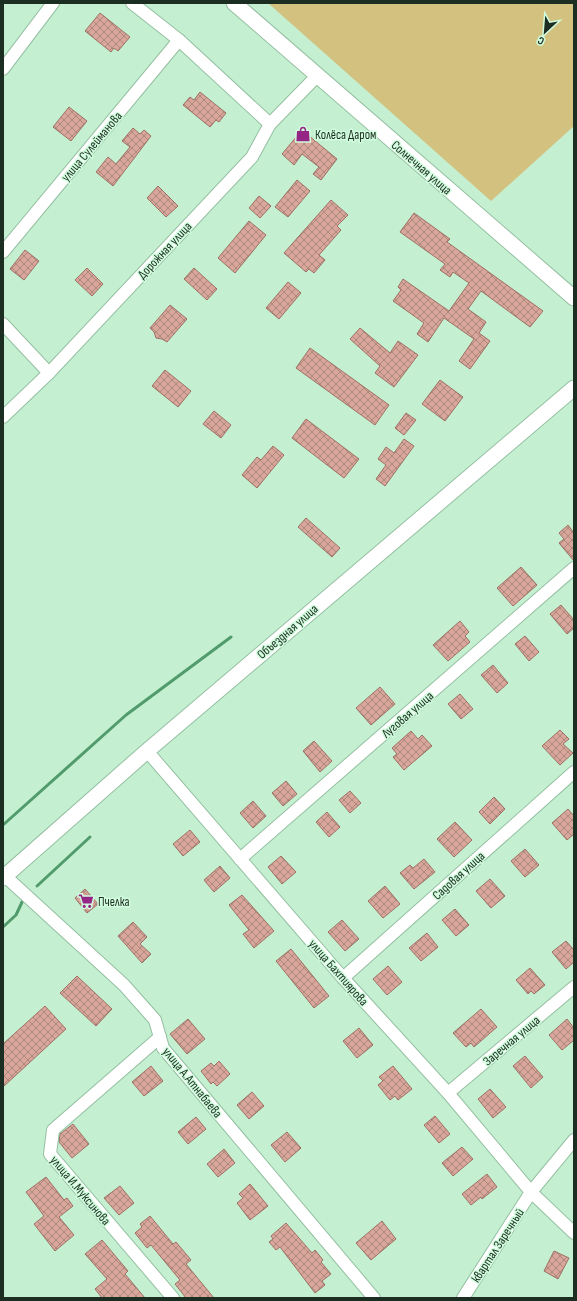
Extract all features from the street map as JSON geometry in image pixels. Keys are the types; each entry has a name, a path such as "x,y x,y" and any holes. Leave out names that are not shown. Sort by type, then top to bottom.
{"main road":[{"name":"Солнечная улица","path":"234,3 574,298"},
{"name":"Объездная улица","path":"4,877 147,751 574,388"}],"street":[{"path":"3,69 53,3"},
{"path":"132,3 179,40 270,124"},
{"name":"улица Сулейманова","path":"3,252 179,40"},
{"name":"Дорожная улица","path":"3,417 49,373 252,157 270,124 317,76"},
{"path":"3,324 49,373"},
{"name":"Луговая улица","path":"240,859 574,568"},
{"name":"улица Бахтиярова","path":"147,751 343,978 448,1093 531,1192"},
{"name":"Садовая улица","path":"343,978 574,772"},
{"name":"улица А.Атнабаева","path":"4,877 124,985 155,1020 163,1048 374,1298"},
{"name":"Заречная улица","path":"448,1093 574,987"},
{"name":"улица И.Муксинова","path":"160,1038 53,1130 50,1154 173,1298"},
{"name":"квартал Заречный","path":"463,1298 531,1192 574,1140"},
{"name":"квартал Заречный","path":"531,1192 574,1233"}],"shaded area":[{"path":"268,3 574,3 574,126 491,201"}],"building":[{"path":"100,13 130,37 118,51 114,48 111,52 85,31"},
{"path":"200,92 226,113 219,122 216,120 210,127 183,105 190,97 194,100"},
{"path":"69,107 87,121 71,141 53,127"},
{"path":"133,128 140,134 144,130 151,136 113,186 96,172 108,157 116,164 130,147 122,141"},
{"path":"302,130 337,159 321,180 313,174 319,167 302,154 294,165 282,154"},
{"path":"297,180 310,191 288,217 275,207"},
{"path":"158,186 178,206 166,217 147,198"},
{"path":"259,196 271,206 260,218 249,208"},
{"path":"331,200 348,215 337,226 341,230 319,255 325,260 314,273 309,269 306,272 284,253"},
{"path":"414,213 450,239 447,242 543,311 530,327 481,291 468,309 486,322 479,333 490,341 470,369 459,361 474,339 444,318 428,342 417,334 424,323 393,301 401,290 398,287 403,279 449,311 469,283 453,272 450,277 440,270 445,264 400,232"},
{"path":"249,221 266,235 235,273 218,258"},
{"path":"25,250 39,261 24,280 10,269"},
{"path":"87,268 103,284 92,296 75,280"},
{"path":"194,268 217,289 207,300 184,279"},
{"path":"288,282 301,293 279,319 266,308"},
{"path":"170,305 187,319 167,342 156,338 154,332 150,328"},
{"path":"360,328 390,353 398,341 418,355 394,387 375,373 380,366 350,339"},
{"path":"310,348 389,405 375,425 296,368"},
{"path":"165,370 191,391 178,407 152,386"},
{"path":"440,380 463,397 445,421 422,404"},
{"path":"214,411 231,425 221,438 203,424"},
{"path":"406,413 416,420 404,435 395,428"},
{"path":"306,419 359,459 344,478 292,438"},
{"path":"404,439 414,446 385,486 376,479 386,465 378,459 386,447 394,453"},
{"path":"273,446 284,455 257,488 242,475 257,457 261,460"},
{"path":"306,518 340,548 332,557 298,527"},
{"path":"568,525 574,533 574,561 559,543 564,539 559,533"},
{"path":"521,567 537,585 513,606 497,588"},
{"path":"561,605 574,620 574,628 567,634 550,614"},
{"path":"460,621 469,632 465,636 470,642 448,661 433,645"},
{"path":"525,636 539,652 529,661 515,644"},
{"path":"493,665 508,683 497,693 481,675"},
{"path":"380,687 395,704 371,725 356,708"},
{"path":"460,694 473,709 461,719 448,704"},
{"path":"560,730 569,739 563,744 573,753 560,765 542,746"},
{"path":"411,731 418,739 422,735 432,746 404,770 393,757 397,754 392,748"},
{"path":"314,741 332,761 320,772 303,751"},
{"path":"286,781 297,794 283,806 272,793"},
{"path":"350,791 361,803 350,813 339,800"},
{"path":"494,797 505,809 490,824 479,812"},
{"path":"253,801 266,816 253,828 240,813"},
{"path":"568,809 574,816 574,834 567,840 552,823"},
{"path":"327,812 340,827 329,837 316,822"},
{"path":"455,822 472,840 454,857 437,839"},
{"path":"190,830 200,842 183,856 173,844"},
{"path":"525,849 539,865 525,877 511,861"},
{"path":"281,856 296,872 282,884 268,867"},
{"path":"424,859 435,872 414,889 400,873 410,865 413,868"},
{"path":"220,866 230,878 214,892 204,880"},
{"path":"490,879 505,896 491,908 476,891"},
{"path":"385,886 400,904 383,918 368,901"},
{"name":"Пчелка","path":"85,889 98,904 87,913 75,898"},
{"path":"242,895 274,931 254,948 243,934 249,930 229,905"},
{"path":"455,909 469,925 456,936 442,920"},
{"path":"342,920 359,939 345,951 328,932"},
{"path":"133,922 147,937 140,944 151,954 142,963 118,936"},
{"path":"427,933 438,947 421,961 409,948"},
{"path":"566,941 574,950 574,962 566,969 552,952"},
{"path":"291,949 329,996 314,1008 276,961"},
{"path":"388,966 402,982 387,995 373,979"},
{"path":"530,968 545,985 534,994 531,991 528,994 516,980"},
{"path":"77,976 112,1009 96,1026 60,993"},
{"path":"45,1006 66,1029 3,1087 3,1044"},
{"path":"481,1009 497,1027 474,1047 471,1043 466,1047 453,1033"},
{"path":"188,1019 205,1039 187,1054 170,1034"},
{"path":"567,1019 574,1028 574,1040 562,1050 549,1035"},
{"path":"359,1028 373,1045 357,1058 343,1041"},
{"path":"525,1056 543,1077 531,1088 513,1066"},
{"path":"219,1061 230,1074 217,1086 213,1082 211,1084 201,1071 211,1063 214,1066"},
{"path":"151,1066 163,1081 144,1096 132,1082"},
{"path":"393,1066 412,1089 398,1100 395,1096 390,1100 378,1085 383,1081 379,1077"},
{"path":"490,1089 506,1107 493,1118 478,1099"},
{"path":"252,1092 264,1106 249,1119 237,1105"},
{"path":"435,1116 450,1134 439,1143 424,1125"},
{"path":"196,1117 206,1129 188,1144 178,1132"},
{"path":"73,1124 89,1144 72,1158 59,1142 60,1134"},
{"path":"287,1132 301,1148 285,1162 271,1145"},
{"path":"462,1147 473,1159 453,1176 442,1163"},
{"path":"224,1149 235,1163 218,1177 207,1164"},
{"path":"487,1174 497,1187 482,1199 481,1197 471,1205 462,1194"},
{"path":"46,1177 64,1200 67,1198 73,1206 59,1217 74,1235 55,1251 34,1224 44,1216 26,1192"},
{"path":"250,1184 268,1206 250,1220 237,1203 243,1198 239,1194"},
{"path":"120,1186 134,1203 119,1215 104,1198"},
{"path":"150,1216 173,1244 176,1242 191,1260 186,1264 214,1298 186,1298 175,1284 180,1280 151,1245 147,1248 135,1233 142,1227 140,1224"},
{"path":"382,1221 396,1239 371,1260 356,1243"},
{"path":"286,1223 312,1253 315,1250 323,1260 321,1262 331,1274 322,1281 325,1285 315,1293 280,1247 276,1250 269,1242 273,1239 271,1236"},
{"path":"102,1240 128,1271 125,1274 145,1298 102,1298 95,1289 107,1279 85,1254"},
{"path":"554,1251 569,1258 558,1279 544,1271"}],"waterway":[{"path":"3,825 126,715 231,637"},
{"path":"37,886 90,837"},
{"path":"3,927 16,915 23,900"}],"place":[{"name":"Колёса Даром","path":"303,134"},
{"name":"Пчелка","path":"86,901"}]}
